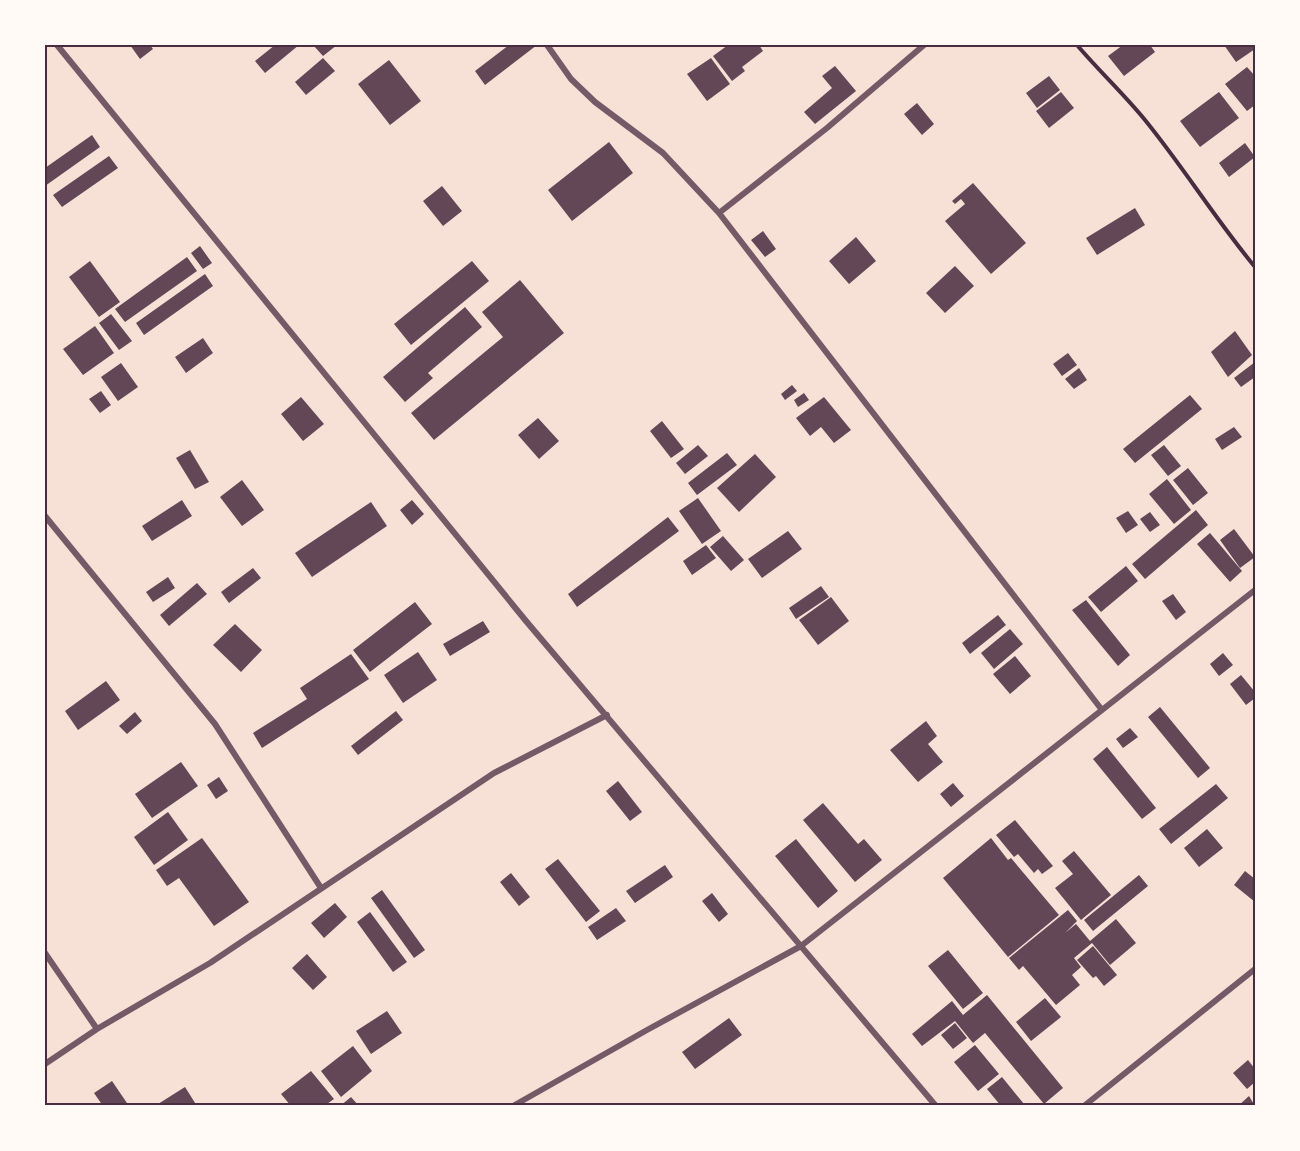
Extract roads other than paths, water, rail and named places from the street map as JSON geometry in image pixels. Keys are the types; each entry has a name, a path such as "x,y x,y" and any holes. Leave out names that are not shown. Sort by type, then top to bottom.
{"street":[{"path":"57,45 518,612 607,714 936,1106"},
{"path":"548,45 571,79 595,102 663,153 719,213 1102,710"},
{"path":"719,213 768,176 924,45"},
{"path":"45,516 215,724 321,888"},
{"path":"513,1106 722,987 801,946 1255,590"},
{"path":"45,1064 97,1029 210,963 494,773 607,714"},
{"path":"45,953 97,1029"},
{"path":"1084,1106 1255,969"}]}
